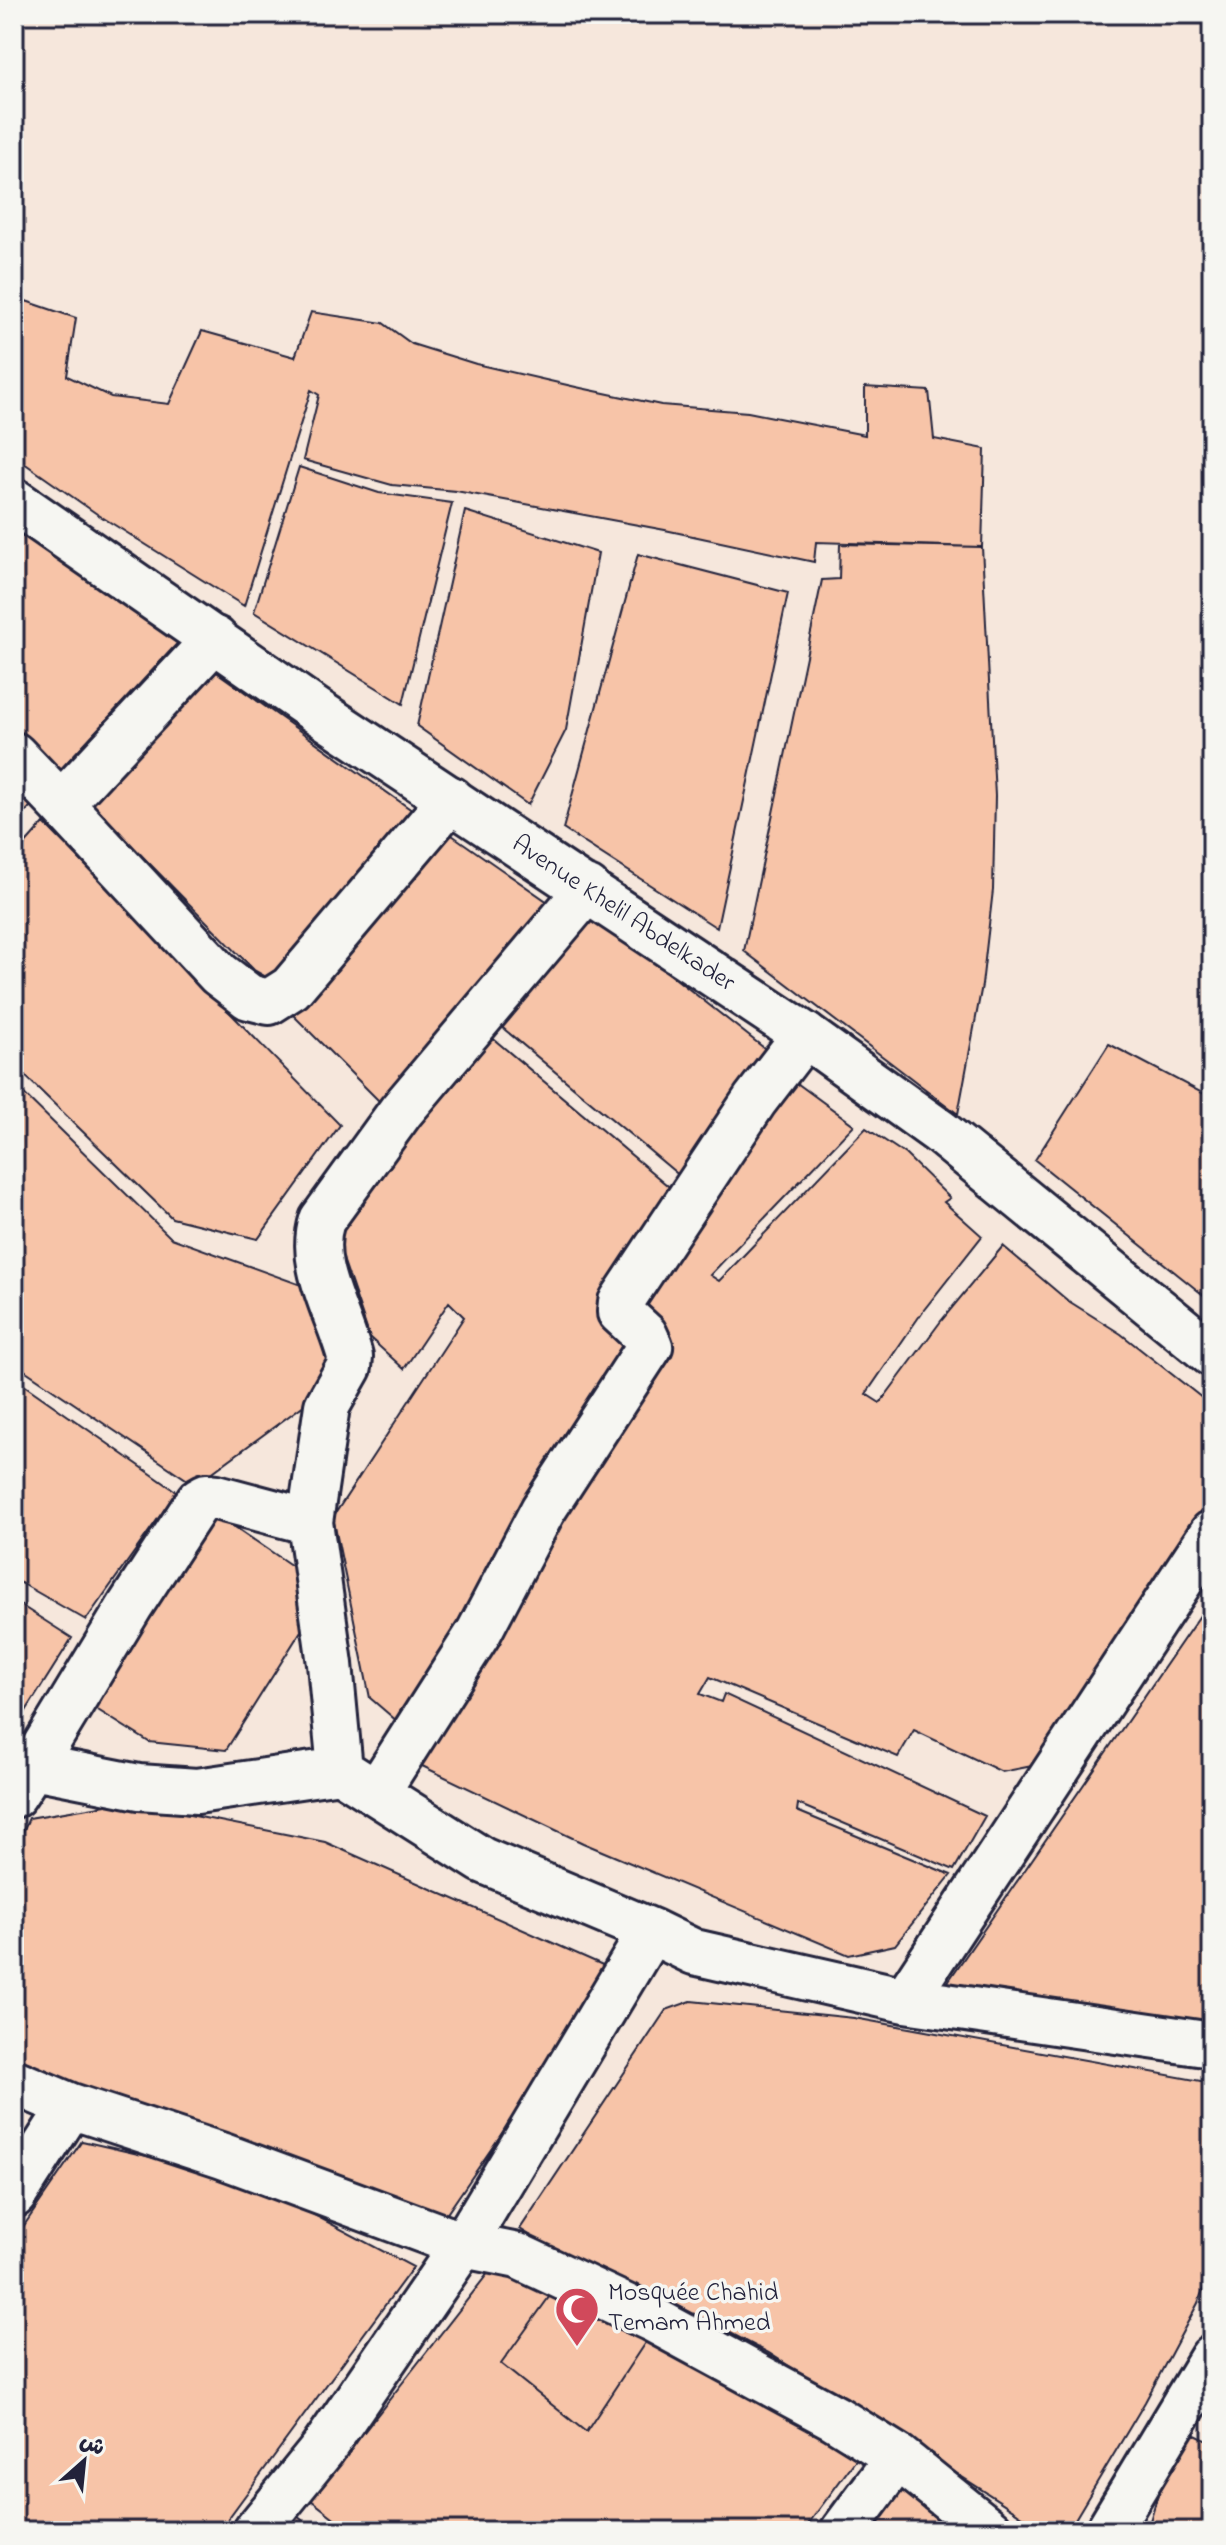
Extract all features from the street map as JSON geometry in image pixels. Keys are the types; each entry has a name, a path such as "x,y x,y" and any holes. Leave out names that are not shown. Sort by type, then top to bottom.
{"street":[{"name":"Avenue Khelil Abdelkader","path":"14,501 451,799 805,1035 940,1132 1212,1354"},
{"path":"61,804 215,639"},
{"path":"14,755 219,974 249,997 269,1002 291,988 451,799"},
{"path":"340,1770 330,1664 310,1522 327,1406 349,1367 350,1357 317,1256 316,1243 322,1220 401,1111 588,889"},
{"path":"377,1792 479,1632 543,1510 650,1346 645,1335 620,1312 621,1302 755,1100 805,1035"},
{"path":"310,1522 216,1497 206,1496 199,1500 23,1780 197,1791 340,1770 482,1860 694,1952 905,2000 1212,2045"},
{"path":"905,2000 1212,1533"},
{"path":"256,2531 322,2450 463,2245 651,1931"},
{"path":"14,2082 71,2106 223,2156 463,2245 518,2256 652,2319 835,2418 898,2457 990,2531"},
{"path":"14,2195 71,2106"},
{"path":"1108,2531 1212,2358"},
{"path":"843,2531 898,2457"}],"building":[{"path":"14,297 76,318 67,376 111,397 169,404 202,331 295,357 311,312 383,323 412,344 476,364 576,387 661,405 748,412 865,435 865,387 929,391 934,439 985,449 982,547 816,542 814,562 665,530 456,491 392,485 303,460 319,395 311,390 244,606 97,514 14,456"},
{"path":"299,467 379,493 452,503 403,704 254,612"},
{"path":"465,511 598,553 566,730 528,805 417,726"},
{"path":"14,519 185,635 58,772 14,725"},
{"path":"840,544 982,547 995,796 993,890 982,985 958,1114 744,951 822,580 839,579"},
{"path":"638,554 788,593 717,928 563,829"},
{"path":"215,671 423,818 284,987 254,970 92,805"},
{"path":"14,777 36,800 14,825"},
{"path":"44,823 340,1125 258,1239 172,1218 14,1065 14,857"},
{"path":"449,833 555,907 385,1107 289,1011"},
{"path":"588,910 773,1055 687,1182 498,1024"},
{"path":"490,1036 680,1196 604,1308 644,1340 398,1722 370,1698 333,1517 464,1317 449,1302 404,1369 370,1338 328,1215"},
{"path":"1109,1044 1212,1098 1212,1302 1035,1160"},
{"path":"790,1078 854,1125 710,1275 719,1281 866,1128 905,1154 950,1198 944,1202 982,1236 923,1311 866,1394 880,1403 941,1321 1003,1246 1067,1300 1121,1334 1212,1406 1212,1512 1037,1765 1002,1772 914,1730 898,1757 710,1677 700,1694 721,1702 724,1694 985,1816 954,1870 798,1804 797,1811 951,1875 895,1945 849,1955 583,1843 420,1765 531,1556 644,1381 627,1311"},
{"path":"14,1084 171,1238 304,1286 338,1380 195,1485 14,1363"},
{"path":"14,1378 177,1492 86,1620 14,1579"},
{"path":"207,1508 304,1574 311,1615 226,1750 149,1742 85,1702"},
{"path":"1212,1598 1212,2032 945,1986"},
{"path":"14,1601 72,1638 14,1730"},
{"path":"124,1802 325,1842 614,1970 435,2231 14,2063 14,1851 29,1818"},
{"path":"691,2001 854,2018 1212,2083 1212,2265 1198,2303 1145,2402 1068,2531 1046,2531 769,2353 637,2284 630,2297 520,2229 666,2010"},
{"path":"82,2141 246,2179 413,2267 219,2531 14,2531 14,2240"},
{"path":"503,2254 860,2454 803,2531 351,2531 311,2500"},
{"name":"Mosquée Chahid Temam Ahmed","path":"557,2286 652,2332 586,2432 501,2364"},
{"path":"1178,2427 1210,2442 1212,2439 1212,2531 1147,2531"},
{"path":"895,2474 965,2531 852,2531"},
{"path":"297,2516 316,2531 284,2531"}],"place":[{"name":"Mosquée Chahid Temam Ahmed","path":"577,2348"}]}
